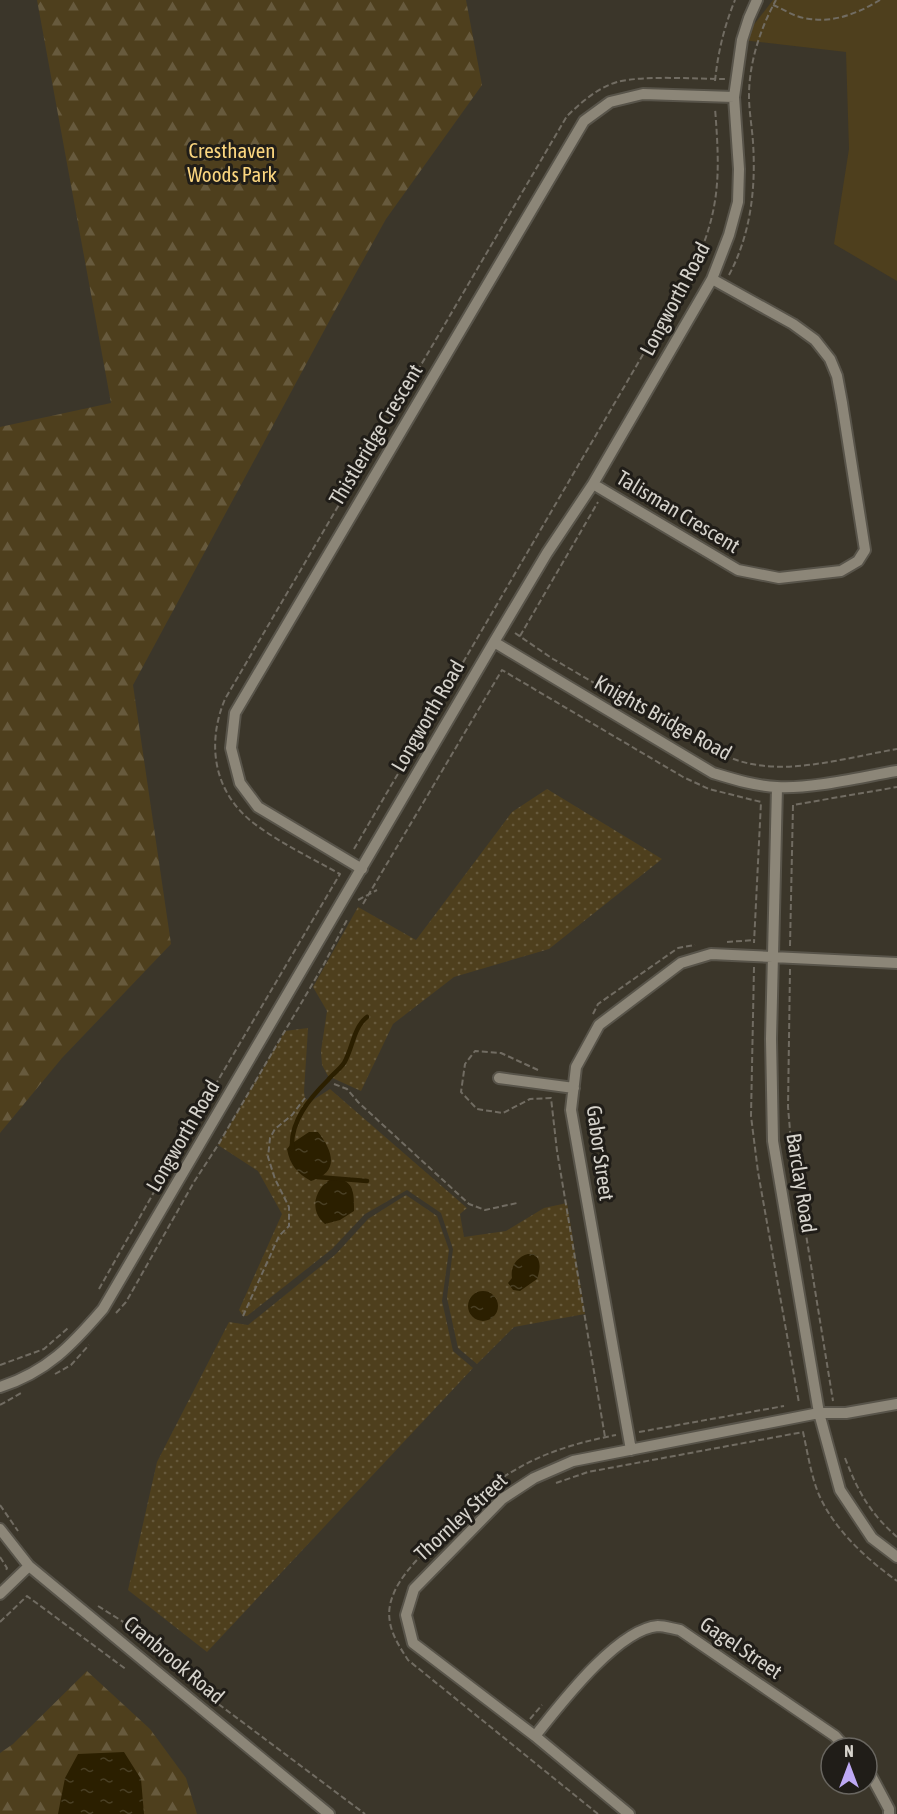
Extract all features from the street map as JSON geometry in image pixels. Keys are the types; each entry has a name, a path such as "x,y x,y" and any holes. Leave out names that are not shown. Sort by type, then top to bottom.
{"street":[{"name":"Longworth Road","path":"0,1387 51,1363 80,1336 103,1309 494,642 547,554 593,484 712,279 729,235 738,202 739,169 734,97 742,40 757,0"},
{"name":"Thistleridge Crescent","path":"362,869 258,807 240,783 231,748 235,713 584,121 610,102 643,94 734,97"},
{"name":"Talisman Crescent","path":"593,484 738,570 779,578 841,571 858,561 865,550 842,403 837,376 830,359 815,340 793,324 712,279"},
{"name":"Knights Bridge Road","path":"494,642 713,773 741,782 777,787 830,783 897,771"},
{"name":"Barclay Road","path":"777,787 771,1039 772,1141 819,1413 840,1490 872,1538 897,1557"},
{"name":"Gabor Street","path":"631,1450 572,1110 576,1067 599,1025 681,963 711,954 773,955"},
{"path":"773,955 897,963"},
{"path":"499,1078 574,1088"},
{"name":"Thornley Street","path":"629,1814 535,1736 413,1643 406,1615 414,1589 502,1499 534,1478 573,1461 819,1413 846,1413 897,1404"},
{"name":"Cranbrook Road","path":"0,1529 29,1566 329,1814"},
{"path":"0,1594 29,1566"},
{"name":"Gagel Street","path":"535,1736 570,1691 622,1642 640,1631 658,1626 681,1630 835,1736"},
{"path":"879,1790 889,1809 889,1814"}],"path":[{"path":"715,87 718,54 726,21 735,0"},
{"path":"728,277 737,260 754,193 754,149 749,95 753,62 761,29 776,0"},
{"path":"773,5 802,18 825,20 851,15 880,0"},
{"path":"352,852 693,269 705,244 715,208 719,164 715,105"},
{"path":"520,636 600,499"},
{"path":"513,631 553,658 705,747 731,758 758,765 794,766 897,749"},
{"path":"363,903 502,670 682,777 709,789 761,802 754,955 751,1116 758,1172 800,1403"},
{"path":"834,1404 790,1142 788,1107 793,805 897,787"},
{"path":"99,1290 204,1104 340,874"},
{"path":"355,902 377,890"},
{"path":"285,1031 323,966 350,912"},
{"path":"334,1084 347,1089 358,1102 468,1204 485,1210 517,1203"},
{"path":"243,1316 279,1236 289,1226 289,1207 275,1179 268,1157 270,1138 275,1129 292,1115 305,1098"},
{"path":"0,1365 44,1349 70,1326"},
{"path":"640,1432 788,1405"},
{"path":"548,1486 588,1472 802,1432 817,1489 829,1511 848,1539 873,1564 897,1581"},
{"path":"598,1814 408,1660 395,1640 390,1624 390,1606 396,1587 411,1567 479,1496 492,1486 518,1468 562,1447 614,1436"},
{"path":"842,1449 860,1496 878,1520 897,1537"},
{"path":"0,1504 19,1532"},
{"path":"0,1557 7,1568"},
{"path":"0,1622 27,1596 127,1670"},
{"path":"91,1602 141,1633 172,1669"},
{"path":"191,1683 365,1814"},
{"path":"523,1718 530,1720 545,1703"}],"green space":[{"name":"Cresthaven Woods Park","path":"37,0 466,0 482,85 386,219 133,685 171,944 62,1058 0,1133 0,427 111,403"},
{"path":"773,0 897,0 897,281 834,244 849,149 846,52 742,40"},
{"path":"547,789 662,859 549,949 454,977 393,1024 361,1091 328,1076 322,1065 321,1051 327,1011 313,987 358,907 416,940 512,812"},
{"path":"308,1028 305,1098 310,1102 330,1089 467,1208 460,1214 464,1237 506,1231 544,1208 567,1203 585,1314 514,1327 477,1364 458,1348 447,1298 453,1249 441,1213 407,1190 365,1214 332,1249 247,1316 243,1316 239,1310 282,1214 258,1171 218,1145 285,1031"},
{"path":"406,1195 437,1216 449,1250 442,1301 453,1351 473,1368 207,1652 128,1590 157,1462 229,1322 248,1325 336,1254 368,1219"},
{"path":"87,1671 150,1729 186,1778 197,1814 0,1814 0,1753 13,1744"}],"water":[{"path":"309,1132 318,1132 327,1146 331,1160 326,1172 311,1181 295,1168 287,1149"},
{"path":"333,1178 346,1181 352,1188 354,1211 340,1220 325,1224 317,1212 316,1199 322,1187"},
{"path":"528,1254 534,1254 538,1260 537,1279 520,1291 513,1290 508,1283 512,1278 513,1266"},
{"path":"483,1291 494,1295 498,1306 494,1317 483,1321 472,1317 468,1306 472,1295"},
{"path":"124,1752 141,1779 144,1814 58,1814 65,1778 78,1754"}],"waterway":[{"path":"292,1149 294,1129 302,1111 314,1094 344,1063 356,1032 367,1017"},
{"path":"317,1177 367,1181"}]}
